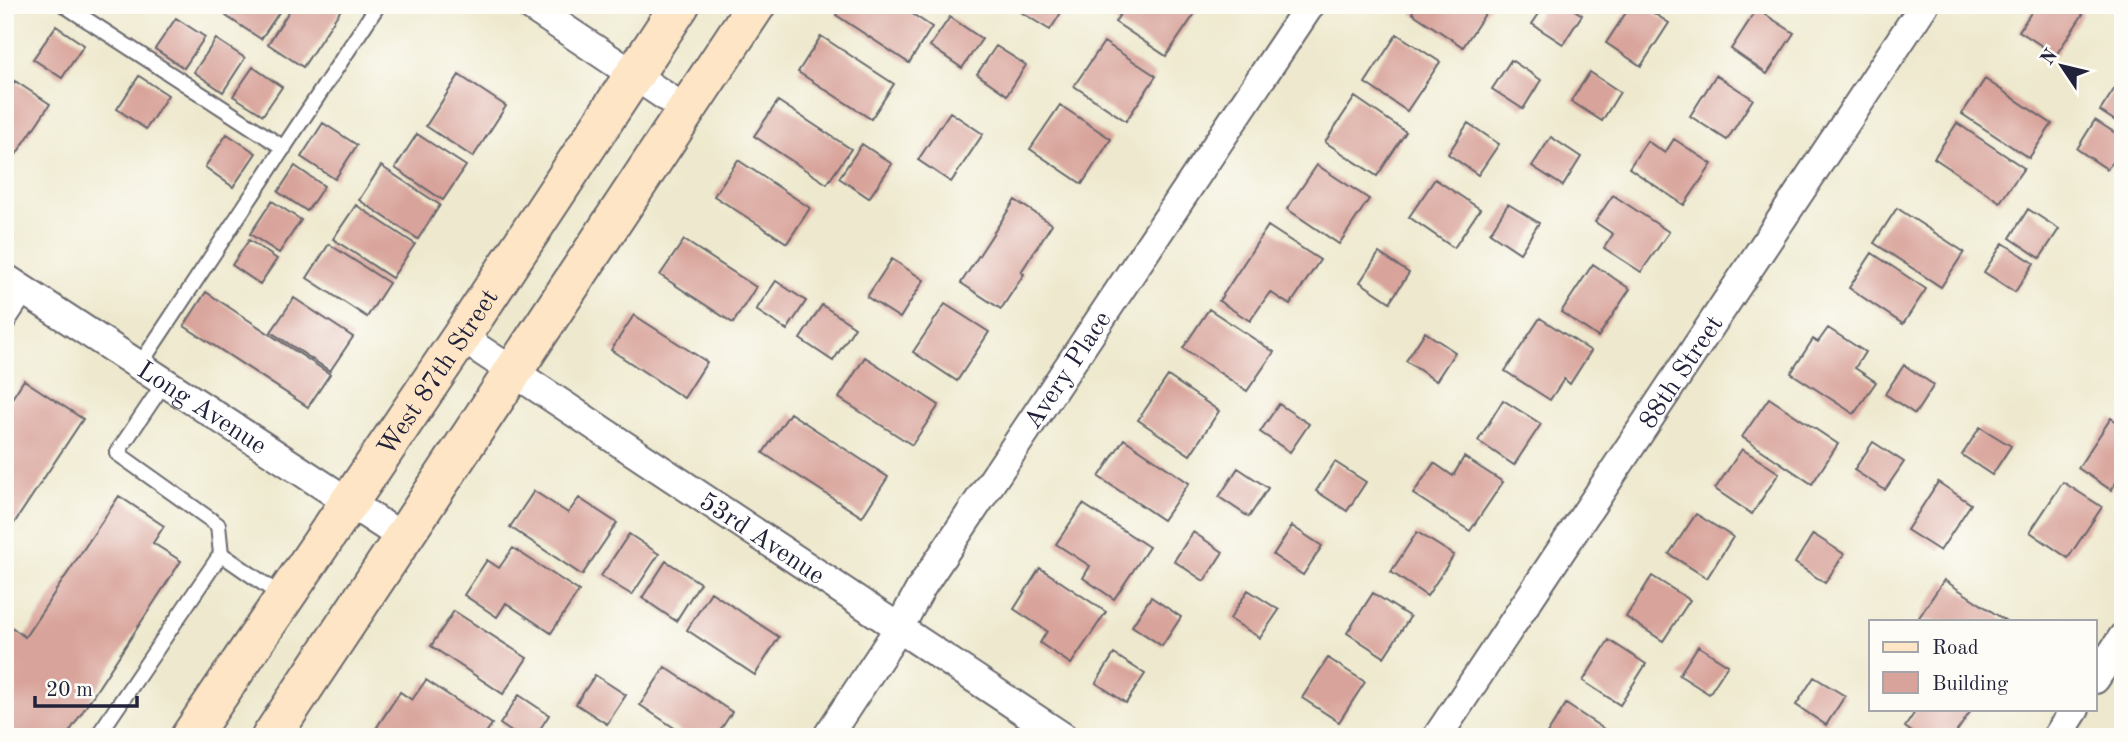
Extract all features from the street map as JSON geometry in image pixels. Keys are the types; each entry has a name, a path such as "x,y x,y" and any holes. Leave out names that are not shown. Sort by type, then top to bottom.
{"main road":[{"name":"West 87th Street","path":"190,737 461,337 680,5"},
{"path":"271,737 756,5"}],"street":[{"path":"528,5 687,110"},
{"name":"Avery Place","path":"827,737 899,628 922,586 1310,5"},
{"name":"88th Street","path":"1437,737 1924,5"},
{"name":"Long Avenue","path":"16,285 402,537"},
{"name":"53rd Avenue","path":"461,337 1063,737"},
{"path":"2096,678 2123,637"},
{"path":"2057,737 2074,710"}],"lane":[{"path":"64,5 284,148"},
{"path":"139,366 378,5"},
{"path":"5,326 16,285"},
{"path":"97,737 221,554 218,525 117,453 164,383"},
{"path":"221,554 284,598"}],"building":[{"path":"234,5 284,5 261,39 226,16"},
{"path":"293,5 344,5 303,67 268,44"},
{"path":"842,5 899,5 932,27 909,63 836,15"},
{"path":"1023,5 1066,5 1050,30 1019,11"},
{"path":"1126,5 1186,5 1196,12 1166,56 1115,22"},
{"path":"1416,5 1491,5 1463,47 1412,13"},
{"path":"1545,5 1567,5 1582,15 1563,44 1532,24"},
{"path":"1631,5 1641,5 1669,23 1641,66 1606,43"},
{"path":"2036,5 2069,5 2083,14 2056,55 2019,31"},
{"path":"1757,9 1794,33 1767,74 1731,49"},
{"path":"950,17 982,39 962,68 930,46"},
{"path":"176,18 205,37 184,68 155,49"},
{"path":"56,26 84,45 62,78 33,59"},
{"path":"1397,34 1440,62 1407,111 1365,83"},
{"path":"821,36 894,84 871,119 798,72"},
{"path":"216,39 245,58 223,92 194,72"},
{"path":"1104,42 1156,76 1126,121 1074,86"},
{"path":"996,46 1026,65 1007,95 977,74"},
{"path":"1511,60 1541,80 1523,109 1492,89"},
{"path":"253,67 282,87 263,115 233,96"},
{"path":"1590,72 1620,92 1602,121 1571,101"},
{"path":"459,75 506,106 473,157 426,126"},
{"path":"1716,75 1753,99 1727,140 1690,116"},
{"path":"139,76 168,95 146,129 117,109"},
{"path":"1985,79 2052,124 2029,158 1962,114"},
{"path":"15,81 50,104 5,171 5,96"},
{"path":"2119,82 2123,85 2123,126 2100,111"},
{"path":"1355,97 1406,132 1377,176 1325,142"},
{"path":"778,101 851,149 827,184 754,136"},
{"path":"1060,105 1111,139 1082,184 1030,149"},
{"path":"950,112 983,134 951,182 918,160"},
{"path":"2095,120 2123,138 2123,146 2107,169 2077,149"},
{"path":"323,123 357,145 335,179 301,157"},
{"path":"1468,123 1499,144 1478,175 1448,154"},
{"path":"1957,123 2024,168 2000,202 1934,158"},
{"path":"227,134 256,153 233,187 205,167"},
{"path":"417,134 466,166 443,200 395,168"},
{"path":"1551,137 1581,157 1563,186 1532,166"},
{"path":"1674,139 1712,164 1684,205 1629,168 1647,141 1665,153"},
{"path":"862,144 892,164 869,198 839,178"},
{"path":"738,160 810,208 787,243 714,196"},
{"path":"1317,165 1369,199 1339,244 1287,209"},
{"path":"295,166 324,186 307,211 278,192"},
{"path":"381,166 440,205 418,239 359,200"},
{"path":"1435,179 1480,209 1454,248 1409,217"},
{"path":"1613,195 1669,232 1641,272 1604,248 1613,234 1595,222"},
{"path":"1015,200 1052,224 1001,309 961,283"},
{"path":"272,201 301,220 279,253 250,234"},
{"path":"1508,204 1539,223 1520,253 1490,233"},
{"path":"356,205 415,244 392,278 333,239"},
{"path":"1897,208 1964,252 1941,287 1874,243"},
{"path":"2028,209 2059,229 2040,258 2010,238"},
{"path":"1268,226 1320,260 1290,305 1270,292 1250,321 1219,301"},
{"path":"249,240 277,259 260,284 232,265"},
{"path":"684,240 756,287 733,323 660,275"},
{"path":"2003,243 2034,263 2015,292 1984,272"},
{"path":"329,244 389,283 367,317 307,278"},
{"path":"1379,253 1409,273 1390,302 1360,282"},
{"path":"1872,253 1926,289 1903,324 1849,288"},
{"path":"892,259 924,280 900,318 867,297"},
{"path":"1593,264 1630,289 1598,337 1561,312"},
{"path":"776,281 806,301 787,330 756,310"},
{"path":"206,292 330,374 308,407 184,326"},
{"path":"294,298 353,337 330,371 271,332"},
{"path":"945,304 989,332 957,381 913,352"},
{"path":"822,305 855,327 833,361 800,339"},
{"path":"1209,309 1274,352 1247,391 1183,348"},
{"path":"634,315 707,362 684,398 611,350"},
{"path":"1540,318 1591,351 1570,384 1564,379 1550,400 1505,371"},
{"path":"1828,328 1865,352 1855,368 1876,382 1854,414 1791,373 1813,339 1818,342"},
{"path":"1425,332 1455,352 1436,381 1406,361"},
{"path":"865,357 939,405 912,445 839,398"},
{"path":"1904,365 1934,385 1915,414 1885,394"},
{"path":"1168,376 1219,411 1190,455 1138,420"},
{"path":"24,380 83,419 5,537 5,409"},
{"path":"1769,398 1838,444 1812,484 1742,437"},
{"path":"1503,400 1541,424 1514,465 1478,441"},
{"path":"1279,404 1309,424 1290,452 1260,432"},
{"path":"790,413 888,477 862,517 763,453"},
{"path":"2111,418 2123,426 2123,472 2111,490 2078,468"},
{"path":"1980,427 2011,446 1992,475 1962,455"},
{"path":"1124,439 1189,483 1163,520 1099,477"},
{"path":"1873,442 1904,462 1885,490 1854,470"},
{"path":"1742,449 1779,473 1752,514 1715,489"},
{"path":"1464,457 1503,482 1470,531 1413,494 1434,463 1453,476"},
{"path":"1335,462 1366,482 1347,511 1316,491"},
{"path":"1238,468 1268,488 1249,517 1219,497"},
{"path":"1938,482 1971,504 1940,551 1907,530"},
{"path":"2063,482 2102,507 2068,558 2030,532"},
{"path":"534,491 568,513 579,498 617,523 582,575 510,527"},
{"path":"119,496 164,526 153,543 181,561 66,737 5,737 5,613 10,616 6,623 25,637"},
{"path":"1083,504 1149,547 1114,599 1083,578 1090,566 1056,544"},
{"path":"1696,514 1733,537 1707,578 1669,554"},
{"path":"1292,526 1322,546 1303,575 1273,555"},
{"path":"1193,532 1223,552 1204,581 1174,561"},
{"path":"1417,532 1454,555 1427,596 1391,572"},
{"path":"629,534 659,554 632,595 601,576"},
{"path":"1813,534 1844,554 1825,583 1795,563"},
{"path":"513,548 579,591 551,633 506,603 497,617 464,595 487,560 499,568"},
{"path":"666,561 700,583 676,621 642,598"},
{"path":"1040,568 1106,612 1071,664 1040,643 1047,631 1014,609"},
{"path":"1652,576 1690,600 1663,641 1626,617"},
{"path":"1944,580 2004,620 1920,620"},
{"path":"1248,590 1279,610 1260,638 1230,619"},
{"path":"711,592 779,637 755,675 687,630"},
{"path":"1373,593 1410,617 1384,657 1347,633"},
{"path":"1151,597 1181,617 1162,646 1132,626"},
{"path":"454,611 527,658 503,694 431,646"},
{"path":"1609,640 1646,664 1620,705 1583,681"},
{"path":"1698,646 1728,665 1709,694 1679,675"},
{"path":"1114,654 1145,674 1126,703 1096,683"},
{"path":"1328,658 1365,682 1339,722 1302,698"},
{"path":"665,667 732,712 716,737 688,737 640,705"},
{"path":"595,675 626,695 607,724 576,704"},
{"path":"1814,677 1845,696 1826,725 1796,705"},
{"path":"426,680 492,724 483,737 392,737 377,727 400,692 412,700"},
{"path":"519,695 549,715 535,737 519,737 500,724"},
{"path":"1566,704 1616,737 1545,737"},
{"path":"1916,710 1971,710 1953,737 1919,737 1905,727"}]}
